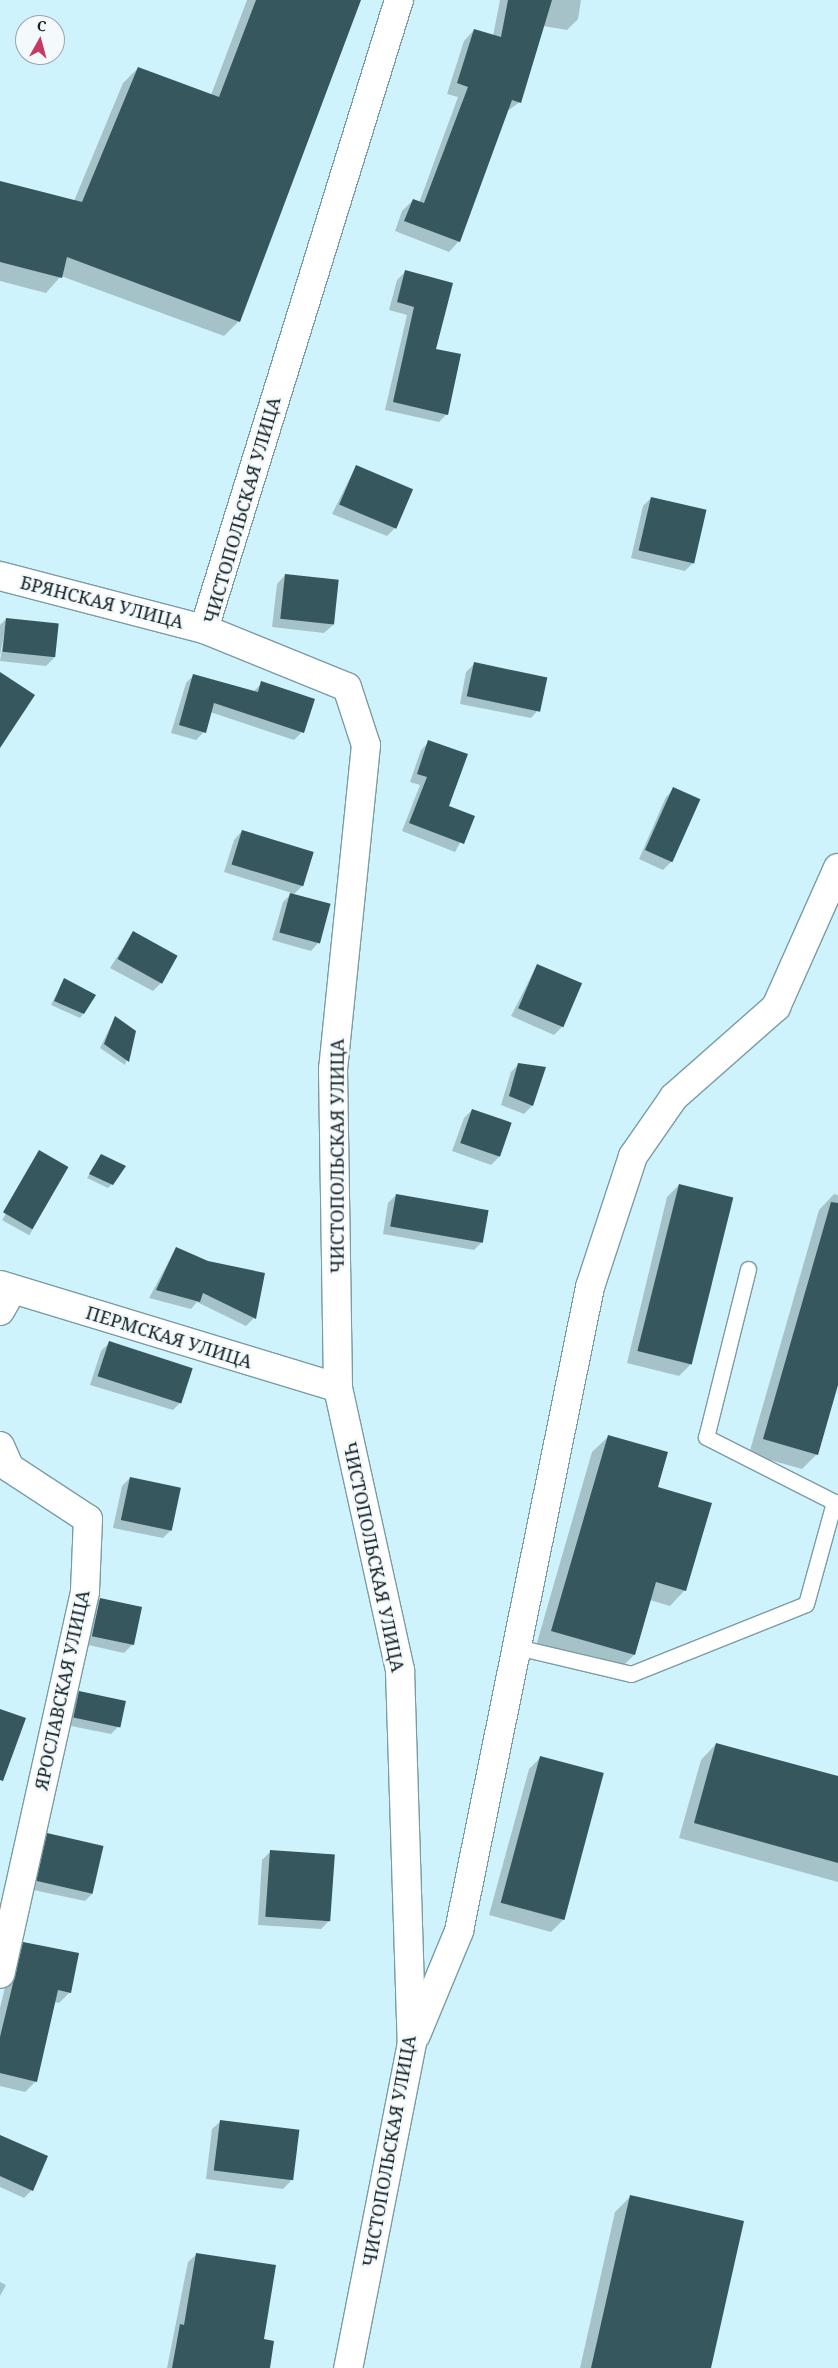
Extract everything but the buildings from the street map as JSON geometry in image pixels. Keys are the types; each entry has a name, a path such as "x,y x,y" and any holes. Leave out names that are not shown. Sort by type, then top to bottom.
{"street":[{"name":"ЧИСТОПОЛЬСКАЯ УЛИЦА","path":"348,2368 412,2043 400,1670 338,1388 333,1069 366,745 347,687 204,629 399,0"},
{"name":"БРЯНСКАЯ УЛИЦА","path":"0,576 204,629"},
{"path":"412,2043 459,1931 590,1287 633,1156 674,1097 776,1007 838,868"},
{"name":"ПЕРМСКАЯ УЛИЦА","path":"4,1295 338,1388"},
{"name":"ЯРОСЛАВСКАЯ УЛИЦА","path":"0,1446 10,1468 88,1519 85,1592 0,1974"}],"lane":[{"path":"517,1648 631,1674 806,1604 836,1503 706,1437 748,1268"}]}
